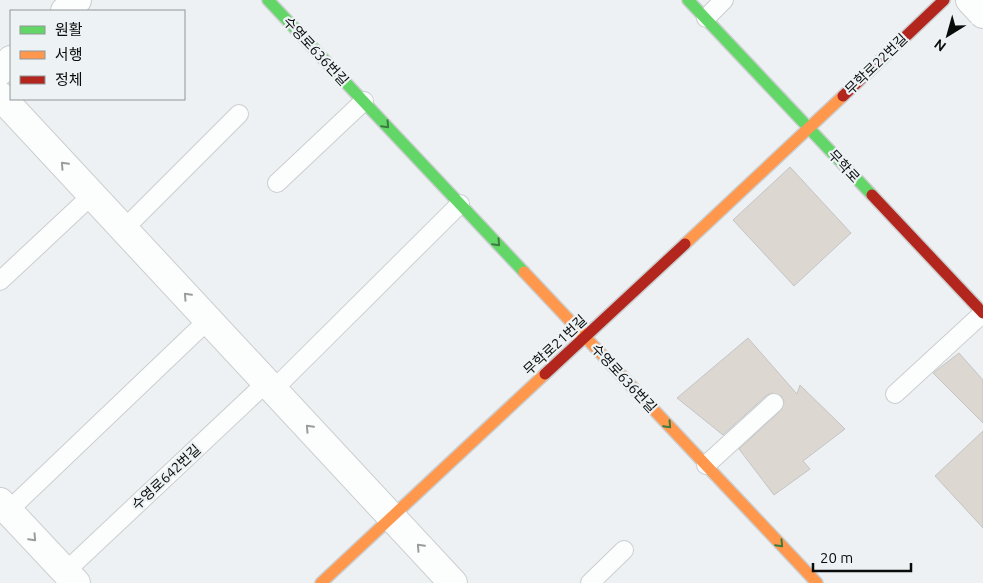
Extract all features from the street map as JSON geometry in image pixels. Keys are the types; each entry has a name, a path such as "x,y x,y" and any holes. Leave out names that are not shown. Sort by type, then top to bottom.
{"street":[{"path":"65,10 77,0"},
{"name":"수영로636번길","path":"268,0 817,583"},
{"name":"무학로","path":"688,0 983,313"},
{"name":"무학로22번길","path":"809,128 944,0"},
{"path":"970,0 983,14"},
{"path":"0,70 10,61"},
{"path":"0,96 453,583"},
{"name":"무학로21번길","path":"321,583 809,128"},
{"path":"4,506 70,578"}],"lane":[{"path":"706,18 724,0"},
{"path":"277,182 364,101"},
{"path":"124,229 239,114"},
{"path":"0,281 92,195"},
{"path":"270,386 460,204"},
{"name":"무학로","path":"895,394 983,313"},
{"path":"4,506 208,320"},
{"name":"수영로642번길","path":"70,578 270,386"},
{"path":"706,465 774,403"},
{"path":"590,583 624,550"}],"building":[{"path":"790,167 851,233 794,286 733,220"},
{"path":"748,338 797,394 800,385 845,429 803,461 810,469 774,495 739,449 781,410 784,401 781,396 772,393 767,395 723,435 677,398"},
{"path":"959,353 983,380 983,423 933,373"},
{"path":"983,431 983,528 935,476"}],"traffic: fast":[{"path":"268,0 524,272"},
{"path":"688,0 872,195"}],"traffic: slow":[{"path":"685,244 843,96"},
{"path":"524,272 817,583"},
{"path":"321,583 545,374"}],"traffic: jam":[{"path":"843,96 944,0"},
{"path":"872,195 983,313"},
{"path":"545,374 685,244"}]}
